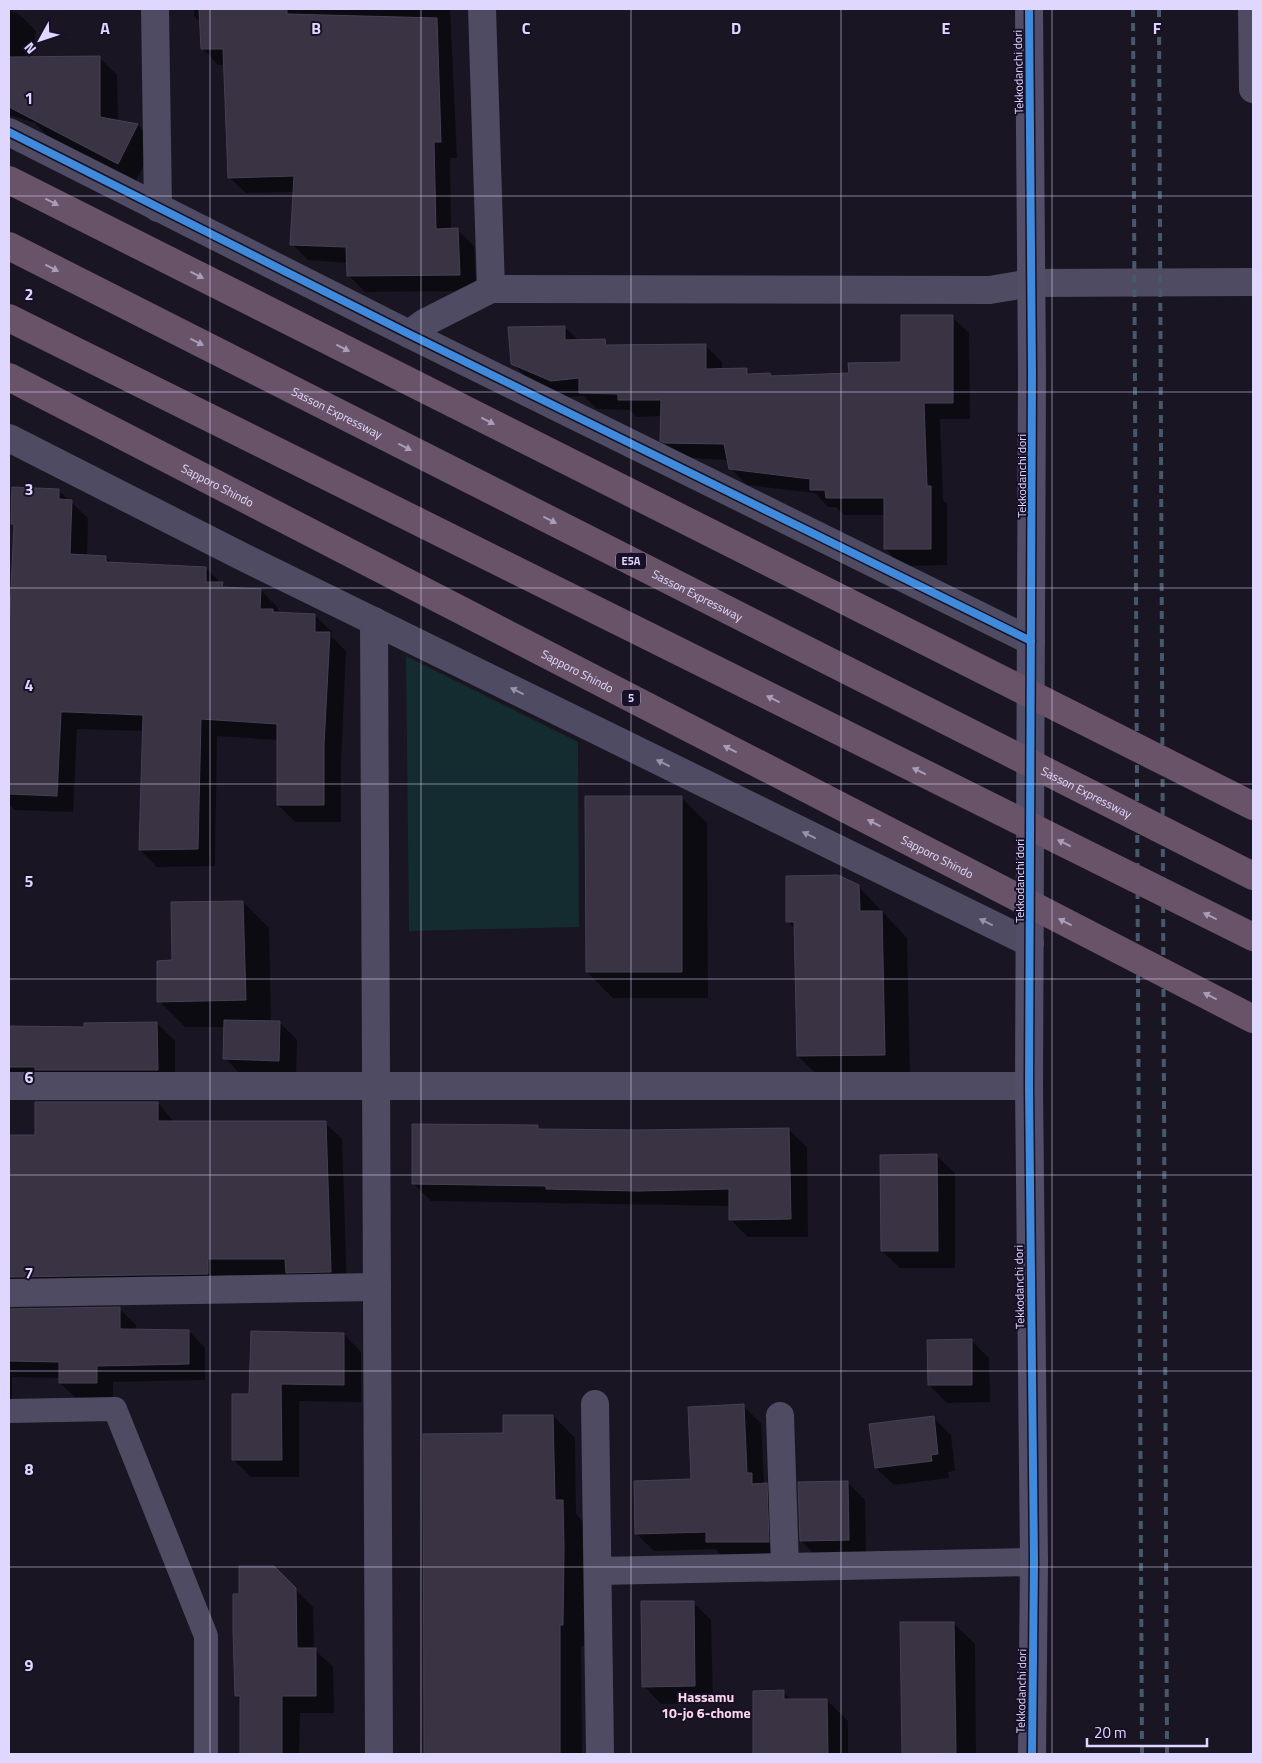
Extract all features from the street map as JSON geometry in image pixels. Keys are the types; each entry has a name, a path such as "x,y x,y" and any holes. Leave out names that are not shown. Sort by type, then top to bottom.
{"highway":[{"path":"9,180 1253,806"},
{"name":"Sasson Expressway","path":"9,246 1253,876"},
{"path":"9,318 1253,937"},
{"name":"Sapporo Shindo","path":"9,377 1253,1019"}],"street":[{"path":"155,9 158,208"},
{"path":"482,9 491,289"},
{"name":"Tekkodanchi dori","path":"1029,9 1031,282 1029,1086 1034,1562 1032,1754"},
{"path":"1252,9 1253,89"},
{"path":"9,132 409,334 1031,642"},
{"path":"409,334 424,323 491,289 990,290 1031,282 1253,282"},
{"path":"9,438 374,621 1030,943"},
{"path":"374,621 380,1754"},
{"path":"9,1086 376,1084 1029,1086"},
{"path":"9,1293 377,1287"},
{"path":"595,1404 599,1571 600,1754"},
{"path":"780,1416 785,1567"},
{"path":"599,1571 1034,1562"}],"lane":[{"path":"9,1410 115,1409 206,1636 206,1754"}],"green space":[{"path":"406,656 578,742 579,927 409,931"}],"building":[{"path":"199,9 287,9 287,14 437,18 441,142 434,142 436,229 458,228 460,275 347,276 346,247 290,245 294,176 228,178 223,49 201,49"},
{"path":"100,56 100,117 138,124 118,164 9,107 9,57"},
{"path":"901,315 953,315 953,403 924,403 927,486 931,486 931,549 884,549 884,498 826,498 825,490 810,490 810,479 729,469 724,444 665,443 660,441 661,400 618,400 618,394 579,393 579,378 551,381 511,364 508,327 565,326 565,340 605,339 606,345 706,344 706,369 747,368 747,374 770,373 771,376 849,373 848,363 901,362"},
{"path":"12,487 59,489 59,499 72,500 70,554 106,556 106,562 206,567 206,582 223,582 222,587 261,589 260,609 273,609 273,612 315,614 315,632 330,632 324,744 324,805 277,805 277,724 201,719 198,849 139,850 143,715 68,712 61,712 57,796 9,794 9,633 14,524 11,524"},
{"path":"585,796 682,796 682,972 586,972"},
{"path":"838,875 859,885 860,911 882,911 885,1055 797,1056 794,922 786,922 786,876"},
{"path":"243,901 246,1000 157,1002 157,961 172,960 171,902"},
{"path":"224,1020 280,1021 279,1061 223,1059"},
{"path":"157,1022 158,1070 35,1070 35,1067 9,1067 9,1026 84,1027 84,1023"},
{"path":"35,1102 158,1102 158,1121 326,1121 331,1272 286,1273 285,1259 208,1259 208,1274 9,1277 9,1135 35,1135"},
{"path":"412,1124 538,1125 538,1129 789,1128 791,1219 729,1220 729,1189 638,1191 546,1189 546,1186 412,1184"},
{"path":"937,1154 938,1251 881,1251 880,1155"},
{"path":"120,1307 120,1329 189,1330 189,1364 97,1366 97,1383 59,1383 59,1362 9,1361 9,1309"},
{"path":"251,1331 344,1333 344,1385 281,1384 282,1460 232,1460 232,1394 249,1394"},
{"path":"972,1339 972,1385 928,1385 927,1340"},
{"path":"744,1404 747,1473 752,1473 752,1484 767,1483 769,1542 706,1542 706,1532 635,1534 634,1481 691,1479 688,1407"},
{"path":"503,1415 553,1415 555,1500 563,1500 564,1547 563,1625 560,1625 560,1754 424,1754 423,1434 503,1433"},
{"path":"934,1416 938,1454 931,1455 932,1461 875,1468 869,1424"},
{"path":"848,1481 849,1540 800,1541 798,1482"},
{"path":"239,1566 274,1566 296,1588 297,1648 316,1648 316,1696 282,1696 282,1754 240,1754 240,1696 235,1696 233,1631 233,1594 239,1594"},
{"path":"641,1601 694,1601 695,1686 642,1687"},
{"path":"900,1622 954,1622 956,1753 902,1754"},
{"path":"784,1690 784,1699 827,1699 828,1754 753,1754 753,1691"}],"railway":[{"path":"1133,9 1142,1754"},
{"path":"1159,9 1167,1754"}],"cycle path":[{"path":"1029,9 1032,373 1029,1086 1034,1562 1032,1754"},
{"path":"9,132 409,334 1031,641"}],"district":[{"name":"Hassamu 10-jo 6-chome","path":"706,1704"}]}
